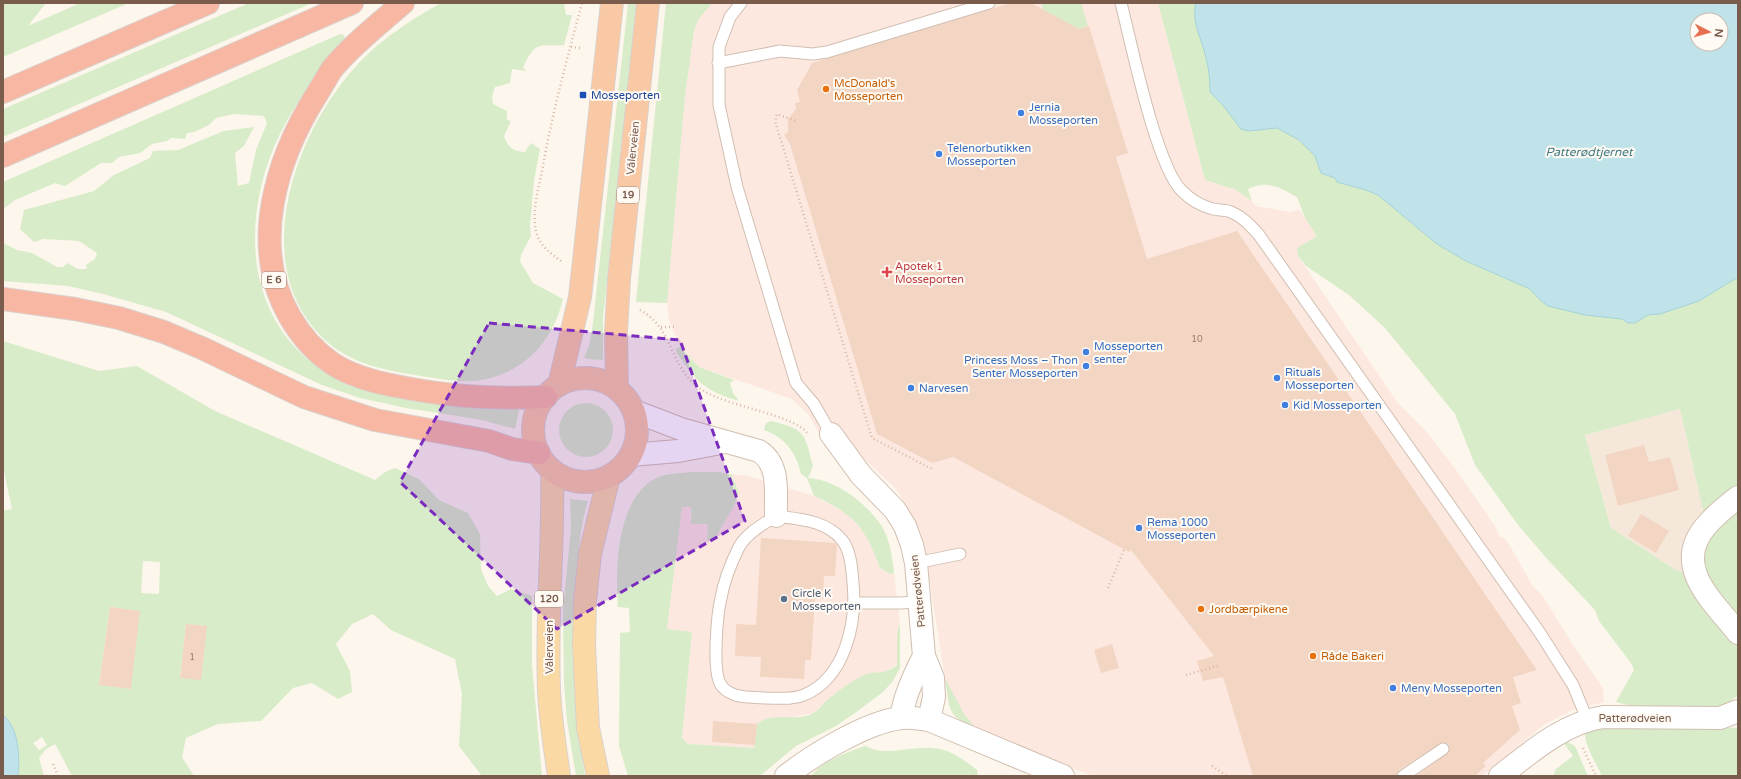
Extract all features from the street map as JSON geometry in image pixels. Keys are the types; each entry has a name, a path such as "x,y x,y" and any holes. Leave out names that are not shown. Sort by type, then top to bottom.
{"highway":[{"path":"3,92 208,3"},
{"path":"3,156 352,3"},
{"name":"E 6","path":"403,3 356,43 332,70 296,131 280,170 271,214 269,247 273,277 283,306 298,331 314,349 333,364 352,374 382,383 462,397 489,398 552,391"},
{"path":"552,391 573,379 588,378 604,381 617,388 627,398 634,411 638,426 636,441 631,455 618,470 609,476 595,481 580,482 566,478 552,470 539,453 534,437 534,423 538,409 552,391 580,297 612,3"},
{"name":"Vålerveien","path":"617,388 616,332 619,278 648,3"},
{"path":"3,299 75,309 120,318 164,332 204,349 304,397 375,420 489,441 512,449 539,453"}],"main road":[{"name":"Vålerveien","path":"552,470 554,517 549,601 549,689 559,776"},
{"path":"598,776 588,728 584,646 585,600 590,554 609,476"}],"street":[{"path":"634,411 674,426 749,448 767,456 774,472 776,516"},
{"name":"Patterødveien","path":"821,437 850,461 895,510 905,526 912,545 916,563 924,656 933,678 934,697 929,720"},
{"path":"631,455 678,451 725,442"},
{"path":"1738,497 1705,527 1698,537 1692,560 1693,570 1698,583 1738,633"},
{"name":"Patterødveien","path":"901,718 903,707 924,656"},
{"name":"Patterødveien","path":"1500,776 1533,751 1579,723 1603,717 1720,718 1738,711"},
{"path":"791,774 845,738 885,722 901,718 915,718 929,720 1063,776"}],"lane":[{"path":"741,3 730,17 719,47 719,105 737,187 780,334 796,383 814,404 821,437"},
{"path":"718,63 780,51 813,54 827,52 989,3"},
{"path":"1121,3 1157,138 1172,179 1181,190 1198,203 1213,209 1228,211 1245,220 1258,235 1540,633 1572,685 1579,723"},
{"path":"776,516 806,520 826,527 842,540 851,562 855,602 845,651 834,671 816,688 803,695 788,699 742,696 728,692 721,685 717,677 716,657 720,599 729,571 740,546 752,531 776,516"},
{"path":"916,563 960,554"},
{"path":"855,602 902,603 920,601"},
{"path":"1403,776 1443,749"}],"path":[{"path":"566,264 545,249 540,241 535,221 537,198 548,134 582,3"},
{"path":"571,47 580,48"},
{"path":"795,121 777,114 775,121 872,438 934,470"},
{"path":"637,308 648,314 661,327 682,371 694,384 720,400 797,424 805,430 821,437"},
{"path":"661,327 677,327"},
{"path":"1108,588 1124,550"},
{"path":"1186,675 1220,665"},
{"path":"1579,723 1596,776"},
{"path":"53,764 58,776"},
{"path":"1212,766 1227,776"}],"highlighted area":[{"path":"489,323 680,340 745,521 557,629 400,482"}],"shaded area":[{"path":"712,3 1158,3 1205,180 1236,190 1252,201 1255,206 1291,212 1299,209 1317,236 1297,248 1298,256 1397,402 1425,430 1457,471 1495,526 1500,537 1504,538 1510,546 1532,585 1542,595 1573,645 1603,688 1604,702 1573,710 1545,724 1482,776 1092,776 977,730 955,717 949,703 922,534 896,489 859,454 823,440 808,414 792,399 699,367 680,347 669,320 667,303 685,96 694,31 698,20"},
{"path":"1680,409 1704,515 1688,540 1682,561 1687,574 1676,570 1611,528 1585,435"},
{"path":"731,474 748,476 814,496 846,513 864,532 871,544 880,568 890,574 894,573 900,623 897,634 897,664 885,673 867,674 825,701 814,713 757,724 754,749 688,744 682,738 692,633 667,629 682,506 691,507 690,519 708,526 714,540 738,498 739,492"}],"green space":[{"path":"3,3 46,3 28,26 80,3 129,3 3,57"},
{"path":"249,3 312,3 3,137 3,109"},
{"path":"441,3 564,3 566,15 572,15 564,45 543,46 535,49 523,67 526,71 512,69 510,83 495,87 492,97 493,104 507,111 507,120 511,121 504,136 509,146 514,150 525,152 531,143 540,149 534,181 530,225 531,236 521,255 520,261 533,283 563,299 558,316 551,331 531,356 518,366 504,373 488,379 471,381 457,381 403,373 366,364 332,346 323,338 301,309 288,276 284,240 287,204 297,167 311,133 329,101 359,62 370,52 404,25"},
{"path":"628,3 637,3 603,318 603,360 587,359 584,357 589,346 593,323"},
{"path":"666,3 712,3 698,20 694,31 685,96 667,303 636,302"},
{"path":"1041,3 1081,3 1088,26 1079,29 1043,10"},
{"path":"1158,3 1317,3 1315,156 1322,173 1335,178 1738,239 1738,488 1704,515 1680,409 1585,435 1611,528 1676,570 1687,574 1738,645 1738,695 1727,704 1713,709 1636,707 1616,702 1634,670 1631,663 1599,621 1595,610 1518,525 1475,465 1455,414 1385,328 1349,295 1306,266 1298,256 1297,248 1317,236 1305,218 1297,197 1285,190 1273,186 1262,185 1248,189 1252,201 1236,190 1205,180"},
{"path":"340,34 344,35 345,39 315,78 288,118 274,147 264,177 257,208 255,240 258,270 266,299 279,326 298,351 324,371 342,382 374,393 449,406 490,409 517,408 519,411 515,429 482,420 406,408 360,398 322,385 166,312 103,294 68,286 3,281 3,243 17,250 32,253 57,267 63,267 67,263 78,269 87,269 86,265 95,259 97,253 79,241 43,239 34,242 20,229 24,210 94,191 114,175 150,158 153,151 178,150 224,131 254,127 244,146 235,153 238,186 249,183 256,150 267,123 264,116 234,114 216,118 209,125 194,132 187,133 185,139 171,138 167,141 152,144 140,153 119,157 112,163 101,163 65,186 55,183 15,200 3,209 3,182"},
{"path":"3,341 99,371 137,366 215,411 375,480 385,472 395,468 419,479 439,500 468,513 480,534 481,569 488,586 497,596 511,589 532,596 532,665 542,776 482,776 459,746 462,694 455,659 391,630 373,614 352,624 336,644 350,671 352,692 338,699 312,683 293,688 261,721 218,724 186,738 182,757 194,776 72,776 55,744 46,749 39,758 44,776 18,776 19,760 17,743 12,727 3,715 3,511 12,509 3,467","holes":["143,561 160,562 159,594 141,593","110,607 138,611 136,628 99,685","186,624 206,626 180,677","42,737 47,745 39,750 33,743"]},
{"path":"680,347 699,367 734,380 730,383 733,393 739,401 709,389 695,378 676,352 676,348"},
{"path":"586,403 596,405 605,411 611,420 613,430 611,440 605,449 596,455 586,457 576,455 567,449 561,440 559,430 561,420 567,411 576,405"},
{"path":"771,421 791,427 802,434 808,446 813,466 808,478 818,479 839,488 858,501 875,517 887,536 894,573 890,574 880,568 869,542 863,532 849,516 814,496 807,478 801,474 793,453 778,437 764,430 766,423"},
{"path":"693,472 719,472 731,474 739,492 734,506 714,540 707,540 708,526 706,524 691,524 691,507 682,507 667,629 692,632 682,738 688,744 754,748 757,724 763,720 778,717 807,716 819,709 827,700 856,679 869,673 886,671 897,665 897,634 900,623 900,668 893,681 883,692 836,726 796,746 760,776 628,776 619,746 620,633 630,632 629,608 618,607 617,574 621,536 626,518 633,502 643,488 660,476"},
{"path":"570,499 588,501 580,543 574,622 574,673 578,724 585,776 576,776 567,721 564,683 563,611 571,527"},
{"path":"1738,510 1738,620 1720,597 1701,565 1706,539"},
{"path":"945,678 964,714 977,730 960,720 951,710"},
{"path":"1694,726 1738,728 1738,776 1602,776 1588,748 1585,736 1585,731 1596,727"},
{"path":"1565,741 1575,746 1588,776 1553,776 1556,769 1573,756 1563,742"},
{"path":"865,746 881,751 924,748 945,750 967,762 977,770 978,776 811,776 816,770 829,761"}],"water":[{"name":"Patterødtjernet","path":"1196,3 1736,3 1738,5 1738,277 1699,301 1660,314 1648,315 1635,323 1628,323 1622,319 1585,315 1548,306 1530,289 1466,261 1437,244 1378,195 1337,182 1335,178 1321,173 1315,156 1299,140 1277,128 1249,131 1241,129 1222,104 1210,92 1208,66 1195,18"},
{"path":"3,715 12,727 17,743 19,760 18,776 3,776"}],"building":[{"name":"Mosseporten senter","path":"1011,3 1031,3 1079,29 1089,26 1128,153 1116,157 1147,259 1237,231 1537,670 1513,677 1521,703 1512,706 1520,730 1483,763 1486,766 1475,776 1416,776 1449,752 1449,745 1443,742 1399,770 1396,776 1253,776 1223,677 1203,681 1197,661 1214,656 1131,550 1129,552 953,457 932,463 877,434 790,144 784,135 788,132 788,119 796,109 795,103 800,102 797,90 812,63"},
{"path":"1644,445 1649,462 1670,457 1679,490 1618,506 1605,455"},
{"path":"1641,514 1669,531 1656,553 1628,536"},
{"path":"761,538 835,543 837,545 835,576 824,576 823,599 815,599 811,660 805,660 804,679 760,677 761,657 735,656 736,624 756,625"},
{"path":"110,607 140,611 131,689 99,685"},
{"path":"186,624 207,626 201,680 180,678"},
{"path":"1112,644 1119,668 1101,673 1094,650"},
{"path":"713,721 757,724 755,745 712,742"}],"place":[{"name":"McDonald's Mosseporten","path":"826,89"},
{"name":"Mosseporten","path":"583,95"},
{"name":"Jernia Mosseporten","path":"1021,113"},
{"name":"Telenorbutikken Mosseporten","path":"939,154"},
{"name":"Apotek 1 Mosseporten","path":"887,272"},
{"name":"Mosseporten senter","path":"1086,352"},
{"name":"Princess Moss – Thon Senter Mosseporten","path":"1086,366"},
{"name":"Rituals Mosseporten","path":"1277,378"},
{"name":"Narvesen","path":"911,388"},
{"name":"Kid Mosseporten","path":"1285,405"},
{"name":"Rema 1000 Mosseporten","path":"1139,528"},
{"name":"Circle K Mosseporten","path":"784,599"},
{"name":"Jordbærpikene","path":"1201,609"},
{"name":"Råde Bakeri","path":"1313,656"},
{"name":"Meny Mosseporten","path":"1393,688"}]}
